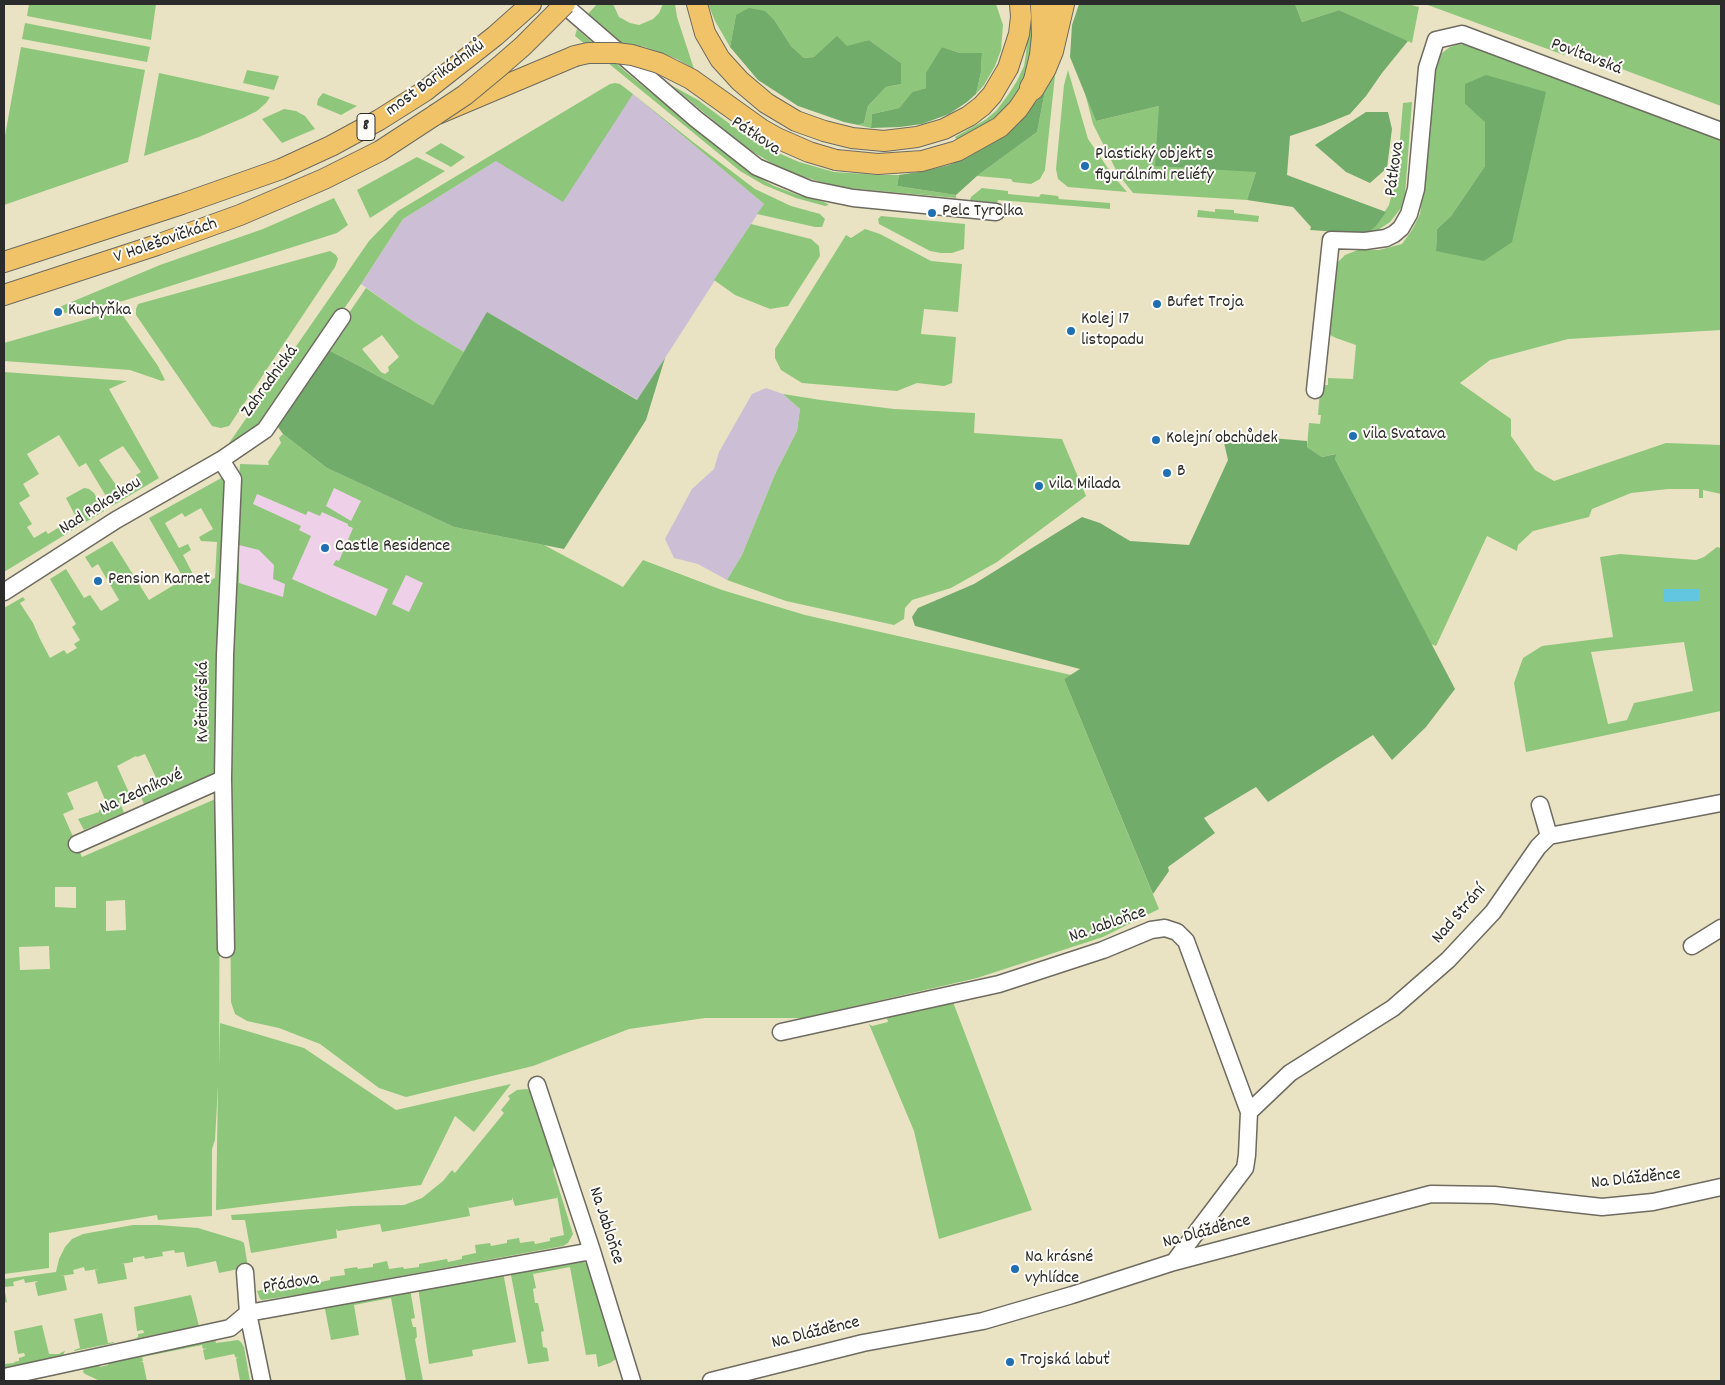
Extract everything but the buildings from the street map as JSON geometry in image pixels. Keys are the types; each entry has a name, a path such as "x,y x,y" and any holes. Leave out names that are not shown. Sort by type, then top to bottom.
{"highway":[{"path":"1032,88 1044,68 1051,50 1062,4"}],"main road":[{"name":"most Barikádníků","path":"280,169 352,135 425,91 489,41 531,4"},
{"name":"most Barikádníků","path":"324,179 380,151 465,95 512,56 564,4"},
{"path":"697,4 705,33 720,59 740,82 779,112 809,126 841,136 884,141 917,137 944,129 969,116 982,106 992,95 1008,68 1019,34 1020,4"},
{"path":"1006,4 1011,26 1008,68"},
{"path":"436,115 564,59 588,53 624,54 645,58 674,70 706,89 777,138 810,152 836,160 873,164 906,163 931,159 957,151 986,136 1004,123 1018,109 1032,88 1041,46 1041,4"},
{"name":"V Holešovičkách","path":"4,262 135,220 280,169"},
{"name":"V Holešovičkách","path":"4,294 198,231 249,212 324,179"}],"street":[{"name":"Pátkova","path":"564,4 688,112 757,166 809,189 853,198 996,212"},
{"name":"Povltavská","path":"1436,40 1462,34 1721,131"},
{"name":"Pátkova","path":"1315,390 1331,240 1365,241 1386,238 1401,228 1409,214 1416,189 1426,68 1436,40"},
{"name":"Zahradnická","path":"221,460 265,430 342,317"},
{"name":"Nad Rokoskou","path":"4,592 116,520 221,460"},
{"name":"Květinářská","path":"221,460 233,479 225,646 223,779 226,949"},
{"name":"Na Zedníkové","path":"77,844 223,779"},
{"path":"1540,804 1549,836 1721,803"},
{"name":"Nad Strání","path":"1250,1112 1290,1072 1393,1008 1448,960 1493,912 1538,847 1549,836"},
{"name":"Na Jabloňce","path":"781,1032 999,984 1104,950 1151,930 1165,928 1177,932 1186,941 1250,1112 1245,1168 1174,1262"},
{"path":"1692,946 1721,928"},
{"name":"Na Jabloňce","path":"537,1085 592,1251 632,1381"},
{"name":"Na Dlážděnce","path":"711,1381 863,1343 983,1321 1072,1296 1174,1262 1430,1194 1494,1195 1602,1207 1653,1202 1721,1187"},
{"name":"Přádova","path":"4,1377 230,1328 248,1313 592,1251"},
{"path":"246,1272 248,1313 262,1381"}],"shaded area":[{"path":"633,94 764,204 638,400 488,313 464,352 416,323 361,284 403,219 496,161"},
{"path":"766,388 783,394 800,409 797,431 776,472 742,555 727,580 698,564 674,558 665,539 692,489 714,469 719,452 752,394"},
{"path":"240,464 327,468 454,527 436,587 367,713 228,682"}],"green space":[{"path":"29,4 156,4 151,40 27,16"},
{"path":"597,4 613,4 619,17 639,25 653,19 659,13 663,4 675,4 677,17 694,69 677,59 645,47 621,43 588,14"},
{"path":"708,4 996,4 1003,25 1001,50 995,66 984,85 976,94 981,72 982,53 960,53 942,47 926,88 912,92 899,108 872,114 871,128 858,125 864,123 868,106 886,87 901,84 901,63 869,40 814,57 804,58 791,46 775,21 736,15 730,47 715,21"},
{"path":"1028,4 1034,4 1036,30 1026,76 1018,92 1007,106 988,123 957,140 955,137 985,120 996,111 1017,81 1024,66 1026,54"},
{"path":"1079,4 1295,4 1302,22 1339,10 1408,41 1350,114 1290,136 1287,175 1386,212 1369,232 1353,233 1310,230 1311,227 1293,207 1247,200 1256,172 1155,166 1159,106 1096,121 1070,57 1072,25"},
{"path":"1295,4 1408,4 1419,7 1412,43 1339,10 1302,22"},
{"path":"1425,4 1721,4 1721,106 1568,49 1564,55"},
{"path":"749,8 765,11 775,21 791,46 804,58 814,57 837,36 847,46 869,40 901,63 901,84 886,87 868,106 864,123 858,125 798,106 758,80 730,47 736,15"},
{"path":"25,23 150,47 147,62 22,39"},
{"path":"577,29 626,72 747,171 774,186 829,205 825,206 796,198 764,185 740,171 575,36"},
{"path":"1459,44 1468,45 1721,140 1721,330 1568,339 1490,360 1460,383 1511,419 1511,436 1535,470 1554,481 1666,443 1721,445 1721,494 1703,490 1703,498 1699,498 1699,489 1668,489 1631,493 1592,509 1589,517 1533,531 1518,545 1517,551 1487,536 1436,646 1431,644 1335,459 1335,454 1322,457 1307,447 1309,423 1320,424 1321,415 1318,415 1320,390 1323,391 1324,385 1328,385 1328,378 1353,379 1356,345 1328,334 1333,275 1338,262 1345,255 1358,250 1379,250 1402,244 1412,230 1420,214 1434,72 1437,60 1450,47","holes":["1545,92 1436,251 1437,229 1451,216 1485,166 1485,121 1465,104"]},
{"path":"21,47 145,70 128,162 4,205 4,141"},
{"path":"942,47 960,53 982,53 981,72 976,94 949,114 922,124 871,128 872,114 899,108 912,92 926,88 926,73"},
{"path":"1058,47 1045,170 1040,179 1031,184 1013,182 1011,179 977,176 1037,132 1048,76"},
{"path":"247,70 279,76 274,90 243,83"},
{"path":"1068,70 1088,139 1114,177 1127,192 1068,187 1058,179 1056,169 1064,85"},
{"path":"159,73 270,97 257,111 243,118 199,137 144,156"},
{"path":"1486,75 1546,92 1512,242 1484,261 1436,251 1437,229 1451,216 1485,166 1485,122 1465,104 1465,84"},
{"path":"1048,76 1037,132 977,176 956,195 897,186 899,175 949,165 968,157 996,141 1015,127 1038,99"},
{"path":"610,84 620,84 633,94 563,202 496,161 403,219 276,408 241,440 227,446 369,241 398,211"},
{"path":"671,85 698,100 738,130 767,148 799,162 834,172 899,175 897,186 956,195 956,198 837,187 795,174 778,167 745,147"},
{"path":"323,93 357,106 341,115 317,105 318,99"},
{"path":"1085,93 1096,121 1159,106 1256,172 1247,200 1133,193 1118,174 1093,124"},
{"path":"633,94 755,189 791,206 820,214 825,219 822,227 757,214 764,204"},
{"path":"1412,102 1405,195 1401,208 1390,222 1378,230 1369,232 1389,205 1397,174 1403,103"},
{"path":"284,109 296,111 305,116 315,129 282,143 262,119"},
{"path":"1366,112 1388,112 1392,129 1387,168 1370,183 1346,172 1315,145"},
{"path":"441,143 465,157 451,167 425,153"},
{"path":"417,157 445,171 370,218 357,190"},
{"path":"982,188 1008,191 1008,194 1039,197 1041,194 1058,196 1059,199 1110,203 1110,209 998,200 997,203 970,200"},
{"path":"334,198 348,225 337,233 123,301 66,313 57,308 160,265 263,229"},
{"path":"1215,209 1234,210 1234,213 1259,216 1258,222 1197,217 1198,210 1215,212"},
{"path":"881,216 965,224 964,249 952,253 930,251 879,224 878,219"},
{"path":"751,224 811,239 819,246 820,256 788,306 770,309 735,295 714,280"},
{"path":"865,229 880,234 931,261 962,264 958,312 924,309 921,334 956,337 952,383 944,386 917,383 897,391 802,383 781,370 775,358 775,349 846,235 851,238"},
{"path":"330,251 338,259 335,267 229,426 221,428 212,426 136,315 138,304"},
{"path":"366,288 416,323 464,352 433,405 325,348","holes":["382,335 399,357 388,367 389,371 385,374 381,372 362,349"]},
{"path":"119,310 158,366 165,380 162,381 130,370 4,361 4,343"},
{"path":"487,312 637,400 665,358 646,420 564,549 454,527 327,468 283,434 278,427 325,348 433,405"},
{"path":"4,372 127,381 109,389 159,478 112,506 86,463 79,467 59,435 27,454 39,474 23,484 30,496 19,503 32,524 27,527 34,538 46,531 48,534 76,517 66,498 84,488 94,493 104,511 4,572","holes":["123,446 141,472 136,475 137,477 118,488 99,460"]},
{"path":"783,394 894,409 975,413 974,433 1062,439 1086,496 997,562 951,588 912,600 905,608 904,619 894,625 786,601 727,580 742,555 776,472 797,431 800,409"},
{"path":"283,434 327,468 454,527 544,545 623,587 643,560 722,590 805,615 1071,675 1064,679 1159,909 1103,937 977,978 804,1018 705,1018 629,1029 533,1066 406,1097 379,1088 320,1044 279,1028 247,1021 235,1014 231,1002 228,682 239,479 240,464 269,465 268,462 281,443 279,438","holes":["334,488 361,501 351,521 326,506","257,494 306,515 308,511 320,516 322,512 353,528 339,561 336,560 333,565 388,589 376,616 292,579 311,536 299,530 301,526 253,504","239,545 259,550 274,565 273,579 285,584 283,597 239,583","406,575 423,583 409,612 392,604"]},
{"path":"1222,434 1307,441 1307,447 1322,457 1336,454 1335,459 1455,689 1426,727 1392,760 1373,735 1268,802 1256,787 1204,818 1215,833 1168,867 1169,871 1153,894 1064,679 1080,669 915,626 912,617 918,608 974,584 1082,517 1100,523 1130,541 1189,545 1228,460"},
{"path":"225,476 220,771 144,804 140,795 159,784 145,754 136,756 117,766 130,795 119,800 124,813 84,830 78,819 108,807 97,781 67,793 74,809 63,814 82,857 220,797 219,1067 220,1023 304,1048 396,1110 511,1084 474,1132 455,1116 421,1185 216,1210 218,1085 215,1140 212,1149 212,1216 158,1220 157,1215 49,1233 49,1268 4,1274 4,608 23,597 25,600 20,603 33,623 50,658 64,650 67,654 77,648 74,644 80,640 72,627 76,624 50,579 66,569 84,598 90,595 101,611 119,600 98,564 92,568 85,557 112,541 149,600 184,579 149,518","holes":["201,508 213,529 199,537 201,541 217,542 215,578 199,586 183,555 191,550 188,544 179,548 165,523 182,513 185,517","55,887 76,887 76,908 55,907","125,900 126,930 106,931 106,901","49,946 50,969 20,970 19,947"]},
{"path":"1717,547 1721,548 1721,711 1526,752 1514,683 1523,658 1542,646 1613,637 1600,557 1620,554 1696,560 1704,557","holes":["1684,642 1693,691 1634,703 1627,720 1608,724 1591,652"]},
{"path":"953,1002 1032,1210 939,1239 914,1131 869,1024 872,1026 888,1022 886,1015"},
{"path":"527,1089 533,1093 555,1159 553,1170 573,1234 568,1243 563,1246 303,1294 260,1299 257,1291 271,1288 272,1291 287,1288 287,1285 315,1280 317,1283 330,1280 330,1277 345,1275 344,1269 373,1267 373,1264 387,1261 389,1269 419,1267 419,1264 447,1259 448,1262 462,1259 462,1256 476,1253 475,1245 490,1243 491,1246 507,1243 507,1240 519,1238 520,1243 534,1241 535,1244 550,1241 550,1238 564,1235 557,1195 557,1198 515,1206 512,1197 512,1200 469,1208 468,1205 470,1216 382,1232 380,1224 338,1231 336,1229 337,1238 251,1253 245,1220 232,1220 231,1215 352,1206 404,1205 422,1198 443,1181 452,1170 455,1173 504,1113 501,1110 510,1099 508,1096 517,1090"},
{"path":"133,1225 198,1228 241,1241 244,1243 248,1267 219,1273 216,1261 187,1267 184,1252 175,1253 174,1250 162,1252 163,1256 145,1259 144,1256 133,1258 133,1262 121,1264 124,1264 127,1279 98,1284 95,1270 98,1269 85,1271 84,1267 73,1270 74,1274 61,1276 64,1276 67,1290 38,1296 35,1283 38,1281 25,1283 24,1279 13,1282 14,1286 4,1287 4,1279 56,1272 59,1259 65,1247 72,1239 83,1234"},
{"path":"579,1260 591,1268 619,1357 610,1363 598,1367 596,1354 586,1355 570,1267 533,1274 536,1288 533,1289 535,1303 538,1303 544,1331 541,1332 543,1347 547,1348 549,1361 528,1364 510,1270"},
{"path":"503,1272 516,1342 472,1350 473,1356 429,1364 418,1287"},
{"path":"4,1287 7,1302 4,1303"},
{"path":"410,1289 415,1318 411,1319 413,1327 416,1327 417,1337 415,1339 423,1381 406,1381 391,1298 354,1305 359,1335 331,1340 324,1304"},
{"path":"191,1295 199,1326 134,1339 138,1337 138,1334 144,1333 143,1330 137,1331 134,1307"},
{"path":"102,1313 108,1343 114,1343 74,1351 80,1348 74,1319"},
{"path":"42,1325 49,1354 60,1354 65,1351 63,1355 56,1359 4,1370 4,1364 14,1363 19,1361 19,1358 25,1356 24,1353 18,1354 14,1331"},
{"path":"215,1339 216,1343 238,1340 241,1342 244,1347 250,1381 240,1381 236,1359 239,1357 236,1358 234,1354 205,1360 203,1350 207,1348 203,1349 202,1345 142,1357 143,1361 140,1362 143,1362 147,1381 100,1381 83,1372 88,1364 99,1361 100,1367 108,1365 108,1360"}],"water":[{"path":"1663,589 1699,589 1699,601 1663,602"}],"place":[{"name":"Plastický objekt s figurálními reliéfy","path":"1085,166"},
{"name":"Pelc Tyrolka","path":"932,213"},
{"name":"Bufet Troja","path":"1157,304"},
{"name":"Kuchyňka","path":"58,312"},
{"name":"Kolej 17 listopadu","path":"1071,331"},
{"name":"vila Svatava","path":"1353,436"},
{"name":"Kolejní obchůdek","path":"1156,440"},
{"name":"B","path":"1167,473"},
{"name":"vila Milada","path":"1039,486"},
{"name":"Castle Residence","path":"325,548"},
{"name":"Pension Karnet","path":"98,581"},
{"name":"Na krásné vyhlídce","path":"1015,1269"},
{"name":"Trojská labuť","path":"1010,1362"}]}
